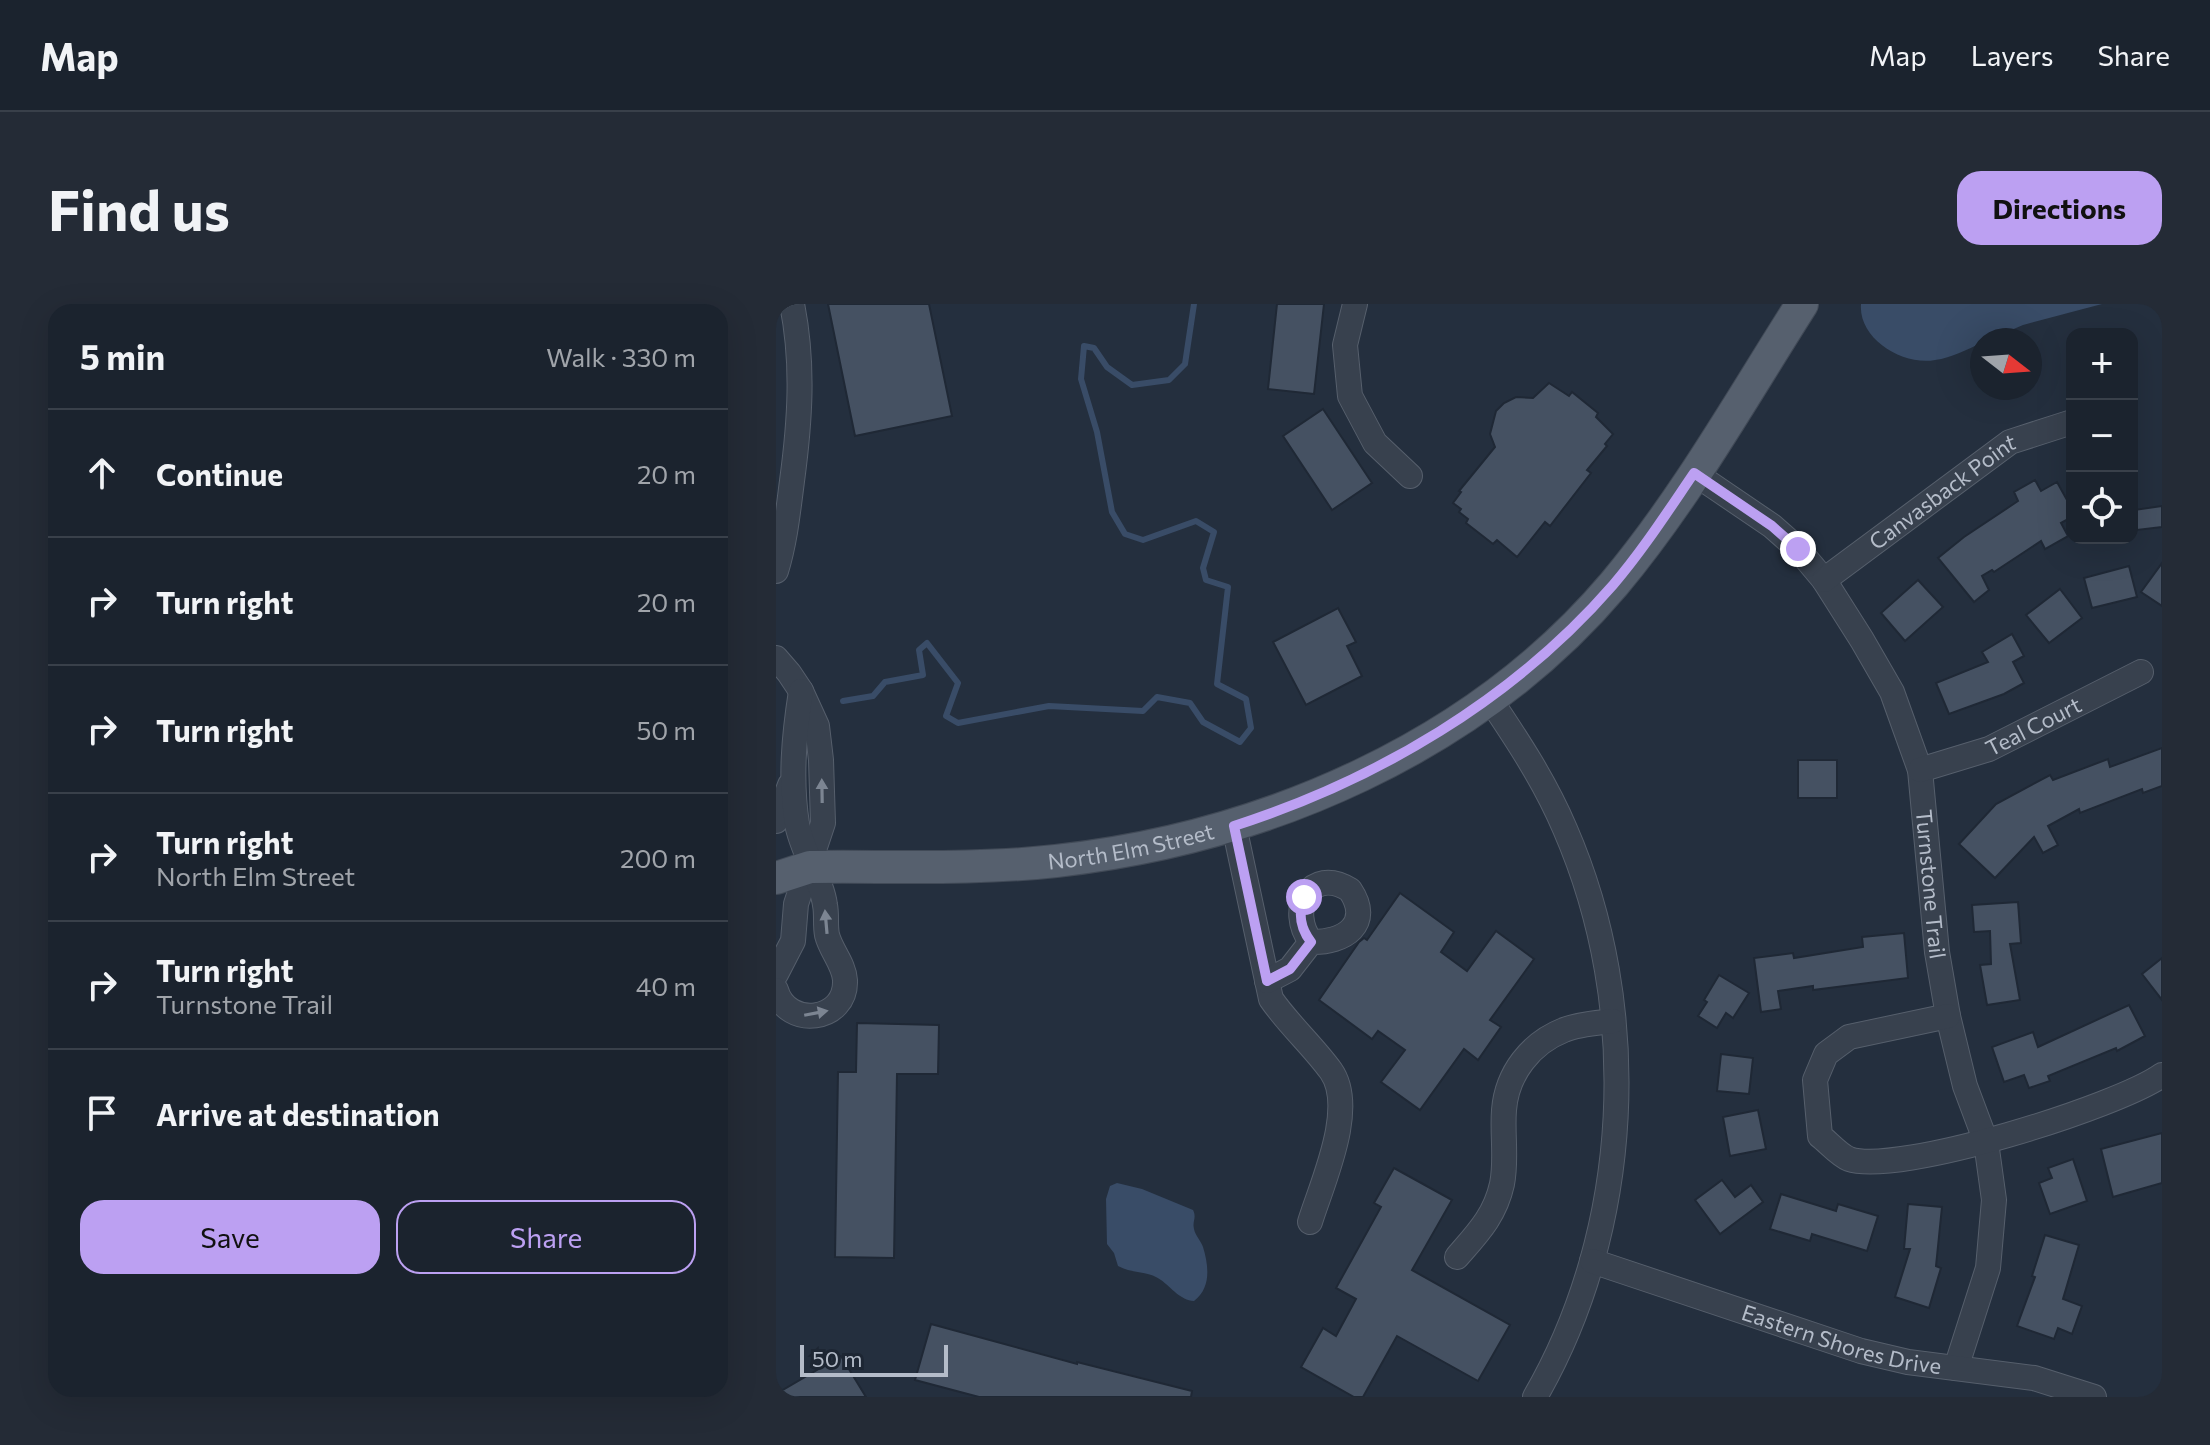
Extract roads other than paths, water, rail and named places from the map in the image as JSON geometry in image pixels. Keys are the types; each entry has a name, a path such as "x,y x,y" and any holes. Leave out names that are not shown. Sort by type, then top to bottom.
{"main road":[{"name":"North Elm Street","path":"776,878 810,867 1052,862 1156,847 1234,826 1310,798 1437,734 1535,662 1613,585 1694,473 1802,304"},
{"name":"North Elm Street","path":"776,852 810,867"}],"street":[{"path":"776,571 783,547 800,417 799,343 792,304"},
{"path":"1355,304 1345,345 1350,396 1375,443 1410,476"},
{"name":"Canvasback Point","path":"1824,580 2010,442 2066,424"},
{"name":"Turnstone Trail","path":"1694,473 1772,526 1798,549 1824,580 1892,692 1920,770 1937,952 1948,1016 1965,1086 1986,1142 1994,1200 1988,1268 1956,1368"},
{"path":"776,658 801,691 817,726 823,823 796,904 793,941 776,974"},
{"name":"Teal Court","path":"1920,770 1989,749 2141,672"},
{"path":"776,821 791,779 801,691"},
{"path":"1489,698 1525,750 1566,831 1584,879 1601,942 1616,1060 1613,1142 1603,1217 1569,1330 1535,1397"},
{"path":"776,990 789,1010 815,1017 832,1009 843,995 845,977 831,947 825,904 797,824 791,779"},
{"path":"1234,826 1271,999 1332,1073 1340,1094 1340,1123 1310,1222"},
{"path":"1267,981 1290,969 1311,942"},
{"path":"1948,1016 1849,1037 1826,1054 1815,1080 1820,1136 1849,1159 1882,1161 1925,1156 1986,1142 2093,1107 2162,1075"},
{"path":"1457,1257 1486,1225 1502,1186 1506,1151 1504,1108 1515,1069 1540,1042 1566,1028 1613,1021"},
{"name":"Eastern Shores Drive","path":"1592,1261 1861,1351 1908,1362 2034,1378 2094,1397"}],"water":[{"path":"1861,304 2102,304 2016,328 1970,328 1970,348 1947,357 1923,361 1910,359 1885,347 1875,339 1862,317"},
{"path":"1117,1183 1142,1189 1193,1210 1194,1229 1207,1262 1206,1283 1194,1301 1180,1296 1156,1277 1118,1266 1107,1244 1106,1199 1110,1186"}],"waterway":[{"path":"843,701 873,696 885,682 923,675 919,650 927,643 958,683 946,716 958,723 1049,706 1143,711 1157,697 1190,703 1203,722 1240,742 1251,728 1246,699 1217,684 1228,587 1206,580 1203,568 1214,532 1196,521 1143,540 1125,534 1112,512 1097,432 1081,379 1084,346 1094,348 1107,367 1132,385 1169,380 1185,364 1194,304"}]}
